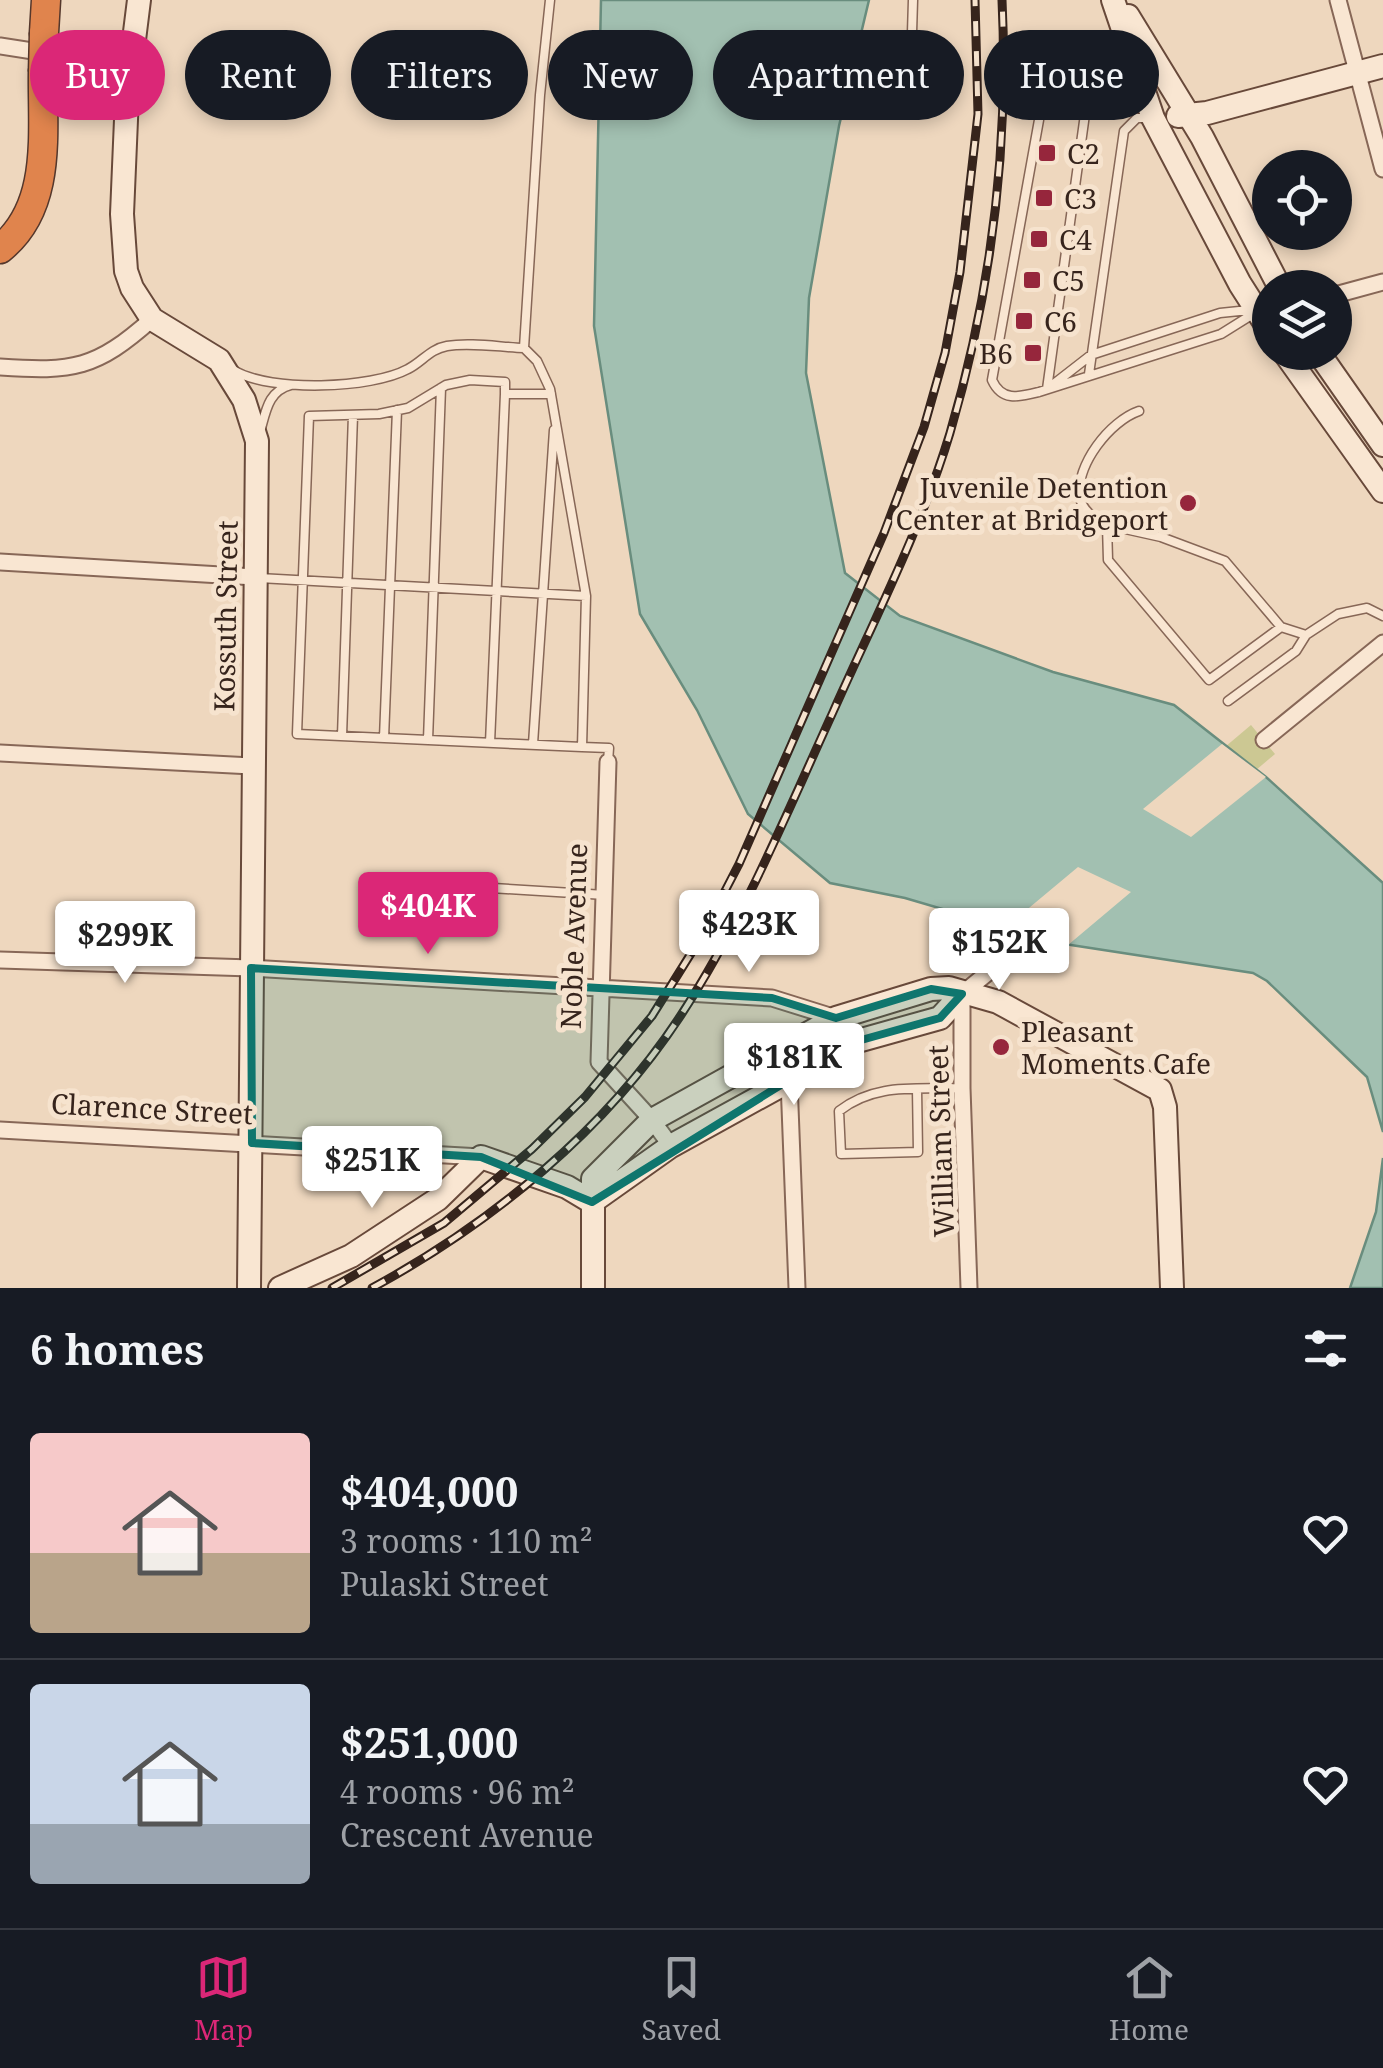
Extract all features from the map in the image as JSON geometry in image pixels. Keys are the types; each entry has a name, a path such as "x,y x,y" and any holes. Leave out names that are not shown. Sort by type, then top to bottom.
{"highway":[{"path":"0,250 26,220 37,194 46,0"}],"main road":[{"path":"135,30 139,0"},
{"path":"1115,0 1189,114 1271,270"},
{"path":"1115,0 1124,30"},
{"path":"1159,117 1207,113 1383,66"},
{"path":"128,120 123,247 132,288 152,319"},
{"path":"1153,120 1252,290"},
{"name":"Kossuth Street","path":"152,319 219,360 244,400 258,441 249,1288"},
{"path":"1297,370 1383,492"},
{"path":"1331,370 1383,444"},
{"path":"593,1288 592,1179 652,1120 836,1018 931,988 949,988 998,1002 1160,1090 1166,1107 1172,1288"},
{"path":"592,1202 671,1146 847,1044 940,1018 962,994"},
{"path":"280,1288 351,1256 438,1200 481,1157"},
{"name":"Clarence Street","path":"481,1157 567,1187 592,1202"}],"street":[{"path":"1338,0 1383,169"},
{"path":"0,46 30,51"},
{"path":"1352,290 1383,282"},
{"path":"0,366 46,370 84,365 121,345 152,319"},
{"path":"0,562 255,578"},
{"path":"1264,740 1383,642"},
{"path":"0,754 252,766"},
{"name":"Noble Avenue","path":"608,762 599,1062 671,1146"},
{"path":"962,994 1007,957"},
{"path":"0,960 251,968 772,998 836,1018 847,1044"},
{"name":"William Street","path":"962,994 969,1288"},
{"path":"774,1052 790,1080 797,1288"},
{"name":"Clarence Street","path":"0,1130 481,1157"}],"lane":[{"path":"524,348 550,0"},
{"path":"912,30 913,0"},
{"path":"1047,389 1086,108 1082,80 1075,69 1062,61 1038,65 1034,75 1039,120 992,380 1002,394 1018,398 1047,389 1221,334 1252,316"},
{"path":"1088,374 1124,131 1135,120"},
{"path":"1047,389 1091,355 1220,313 1252,310"},
{"path":"219,360 245,377 348,386 410,368 430,352 448,346 524,348 537,361 551,394 586,596 582,747"},
{"path":"490,743 505,382 470,380 441,388 408,408 397,410 309,416 297,734 490,743 533,744 609,748 608,762"},
{"path":"258,441 272,395 279,388 296,384"},
{"path":"428,740 441,388"},
{"path":"505,394 551,394"},
{"path":"384,738 397,410"},
{"path":"1139,411 1108,432 1082,472 1080,498 1088,513 1107,525 1162,537 1226,561 1281,628 1306,635"},
{"path":"342,736 353,415"},
{"path":"533,744 555,416"},
{"path":"1107,525 1108,560 1209,680 1281,628"},
{"path":"255,578 586,596"},
{"path":"1228,701 1296,651 1306,635 1338,614 1368,608 1383,616"},
{"path":"395,882 605,894"},
{"path":"917,1090 918,1152 842,1154 840,1111 857,1097 868,1094 917,1090 962,1088"}],"highlighted area":[{"path":"251,968 772,998 836,1018 931,989 962,994 940,1018 847,1044 592,1202 481,1157 252,1143"}],"shaded area":[{"path":"601,0 869,0 862,30 713,30 713,120 840,120 809,298 806,373 845,573 900,616 1053,672 1174,705 1266,777 1383,883 1383,1132 1367,1077 1267,981 1253,973 1058,943 905,898 830,883 748,814 697,710 640,614 594,326 598,120 693,120 693,30 600,30"},
{"path":"1251,725 1275,754 1185,830 1148,812"},
{"path":"1081,870 1118,885 1017,971 995,941"},
{"path":"1383,1158 1383,1288 1350,1288 1376,1212"}],"pier":[{"path":"1222,744 1266,777 1191,837 1143,809"},
{"path":"1078,867 1131,892 1068,945 1005,928"}],"railway":[{"path":"332,1288 444,1223 532,1149 585,1097 652,1016 700,939 739,864 884,533 924,427 945,353 960,272 978,114 975,0"},
{"path":"372,1288 503,1203 582,1135 618,1097 681,1015 763,866 911,539 950,433 976,327 994,219 1003,110 1002,0"}],"place":[{"name":"C2","path":"1047,153"},
{"name":"C3","path":"1044,198"},
{"name":"C4","path":"1039,239"},
{"name":"C5","path":"1032,280"},
{"name":"C6","path":"1024,321"},
{"name":"B6","path":"1033,353"},
{"name":"Juvenile Detention Center at Bridgeport","path":"1188,503"},
{"name":"Pleasant Moments Cafe","path":"1001,1047"}]}
